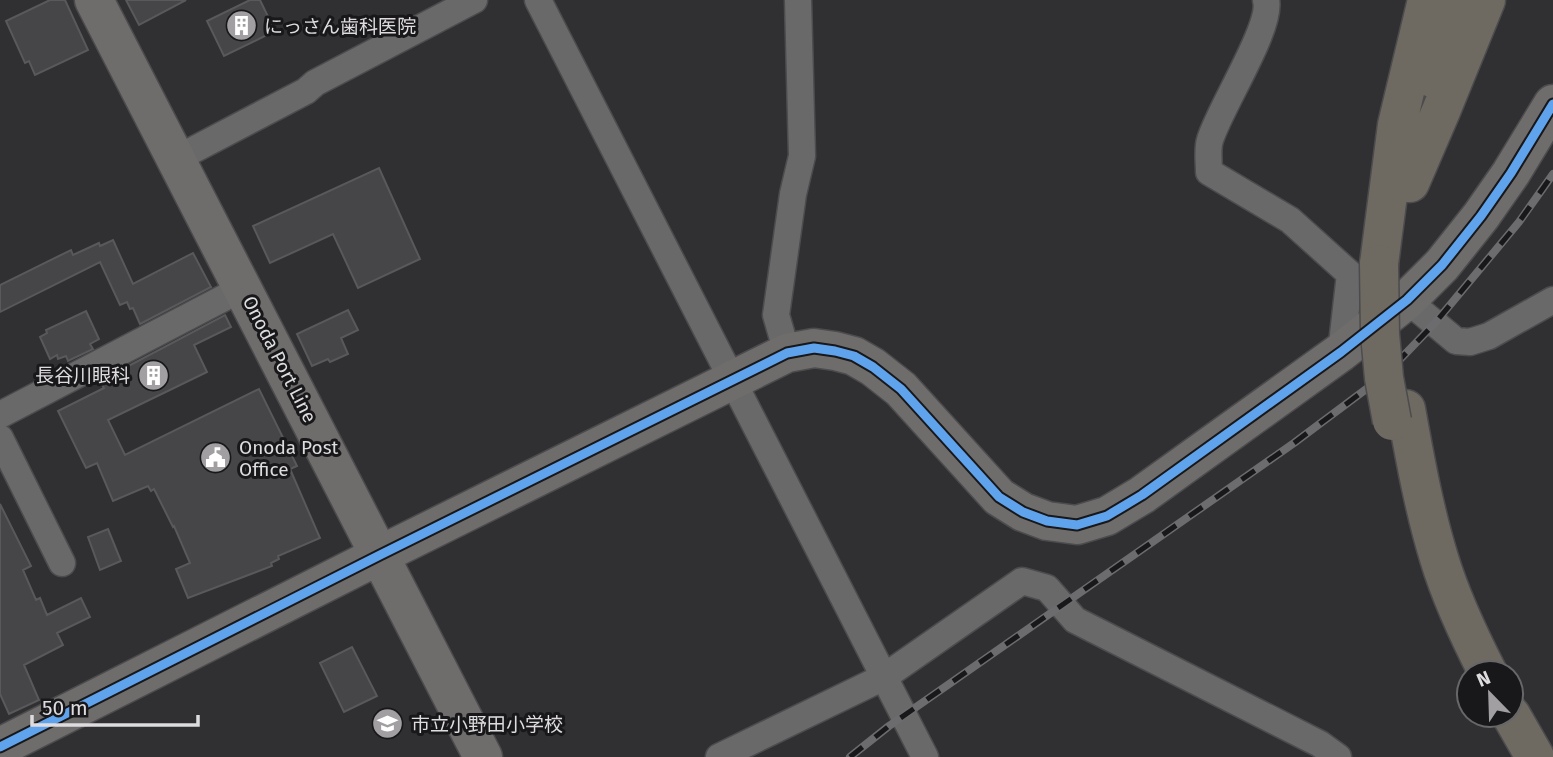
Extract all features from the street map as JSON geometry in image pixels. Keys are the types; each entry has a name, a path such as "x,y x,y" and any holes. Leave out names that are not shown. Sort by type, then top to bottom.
{"highway":[{"path":"1427,0 1397,125 1391,258 1401,325 1399,415 1440,559 1469,636 1481,659"},
{"path":"1391,258 1404,226 1427,93 1457,0"},
{"path":"1410,183 1486,0"},
{"path":"1519,729 1535,757"}],"street":[{"name":"Onoda Port Line","path":"94,0 482,757"},
{"path":"176,159 474,0"},
{"path":"538,0 925,757"},
{"path":"787,353 776,314 793,194 802,156 798,0"},
{"path":"1266,0 1266,15 1253,49 1209,142 1209,172 1290,220 1350,274 1341,352"},
{"path":"0,747 787,353 814,348 854,356 863,361 901,389 999,497 1023,512 1047,522 1077,525 1107,516 1142,495 1341,352 1407,300 1442,265 1481,216 1553,104"},
{"path":"0,415 243,288"},
{"path":"1407,300 1456,341 1470,342 1489,336 1553,300"},
{"path":"0,438 62,563"},
{"path":"719,757 884,677 1022,581 1047,588 1074,620 1320,744 1338,757"}],"building":[{"path":"50,0 65,0 88,50 35,75 29,61 25,63 6,21"},
{"path":"126,0 186,0 139,25"},
{"name":"にっさん歯科医院","path":"250,0 260,0 275,31 224,56 207,21"},
{"path":"379,168 420,259 358,288 333,234 270,263 253,226"},
{"path":"113,240 133,284 193,253 211,287 140,324 133,308 130,309 127,302 120,305 100,262 0,312 0,285 71,250 73,255 99,243 100,246"},
{"path":"348,310 358,330 341,338 348,354 312,366 297,334"},
{"path":"86,311 99,339 90,344 93,349 68,361 66,356 58,359 57,355 50,359 40,337 47,333 46,330"},
{"path":"225,315 231,327 194,345 207,372 108,420 125,455 259,389 297,466 290,469 320,538 278,556 279,559 271,563 272,566 188,598 176,569 190,563 154,489 151,491 148,486 113,501 97,463 86,468 58,411 104,388 100,381"},
{"path":"0,504 31,566 23,570 36,600 40,598 47,615 81,598 90,617 57,633 63,645 24,665 39,700 9,714 0,694"},
{"path":"108,529 121,561 100,570 88,537"},
{"path":"352,647 377,696 344,712 320,663"}],"railway":[{"path":"850,757 889,726 1294,443 1385,375 1435,323 1519,222 1553,174"}],"cycle path":[{"path":"0,747 787,353 814,348 835,351 854,356 873,367 901,389 999,497 1023,512 1047,521 1077,525 1107,516 1142,495 1341,352 1407,300 1442,265 1481,216 1553,104"}],"place":[{"name":"にっさん歯科医院","path":"241,26"},
{"name":"長谷川眼科","path":"153,375"},
{"name":"Onoda Post Office","path":"216,458"},
{"name":"市立小野田小学校","path":"388,724"}]}
